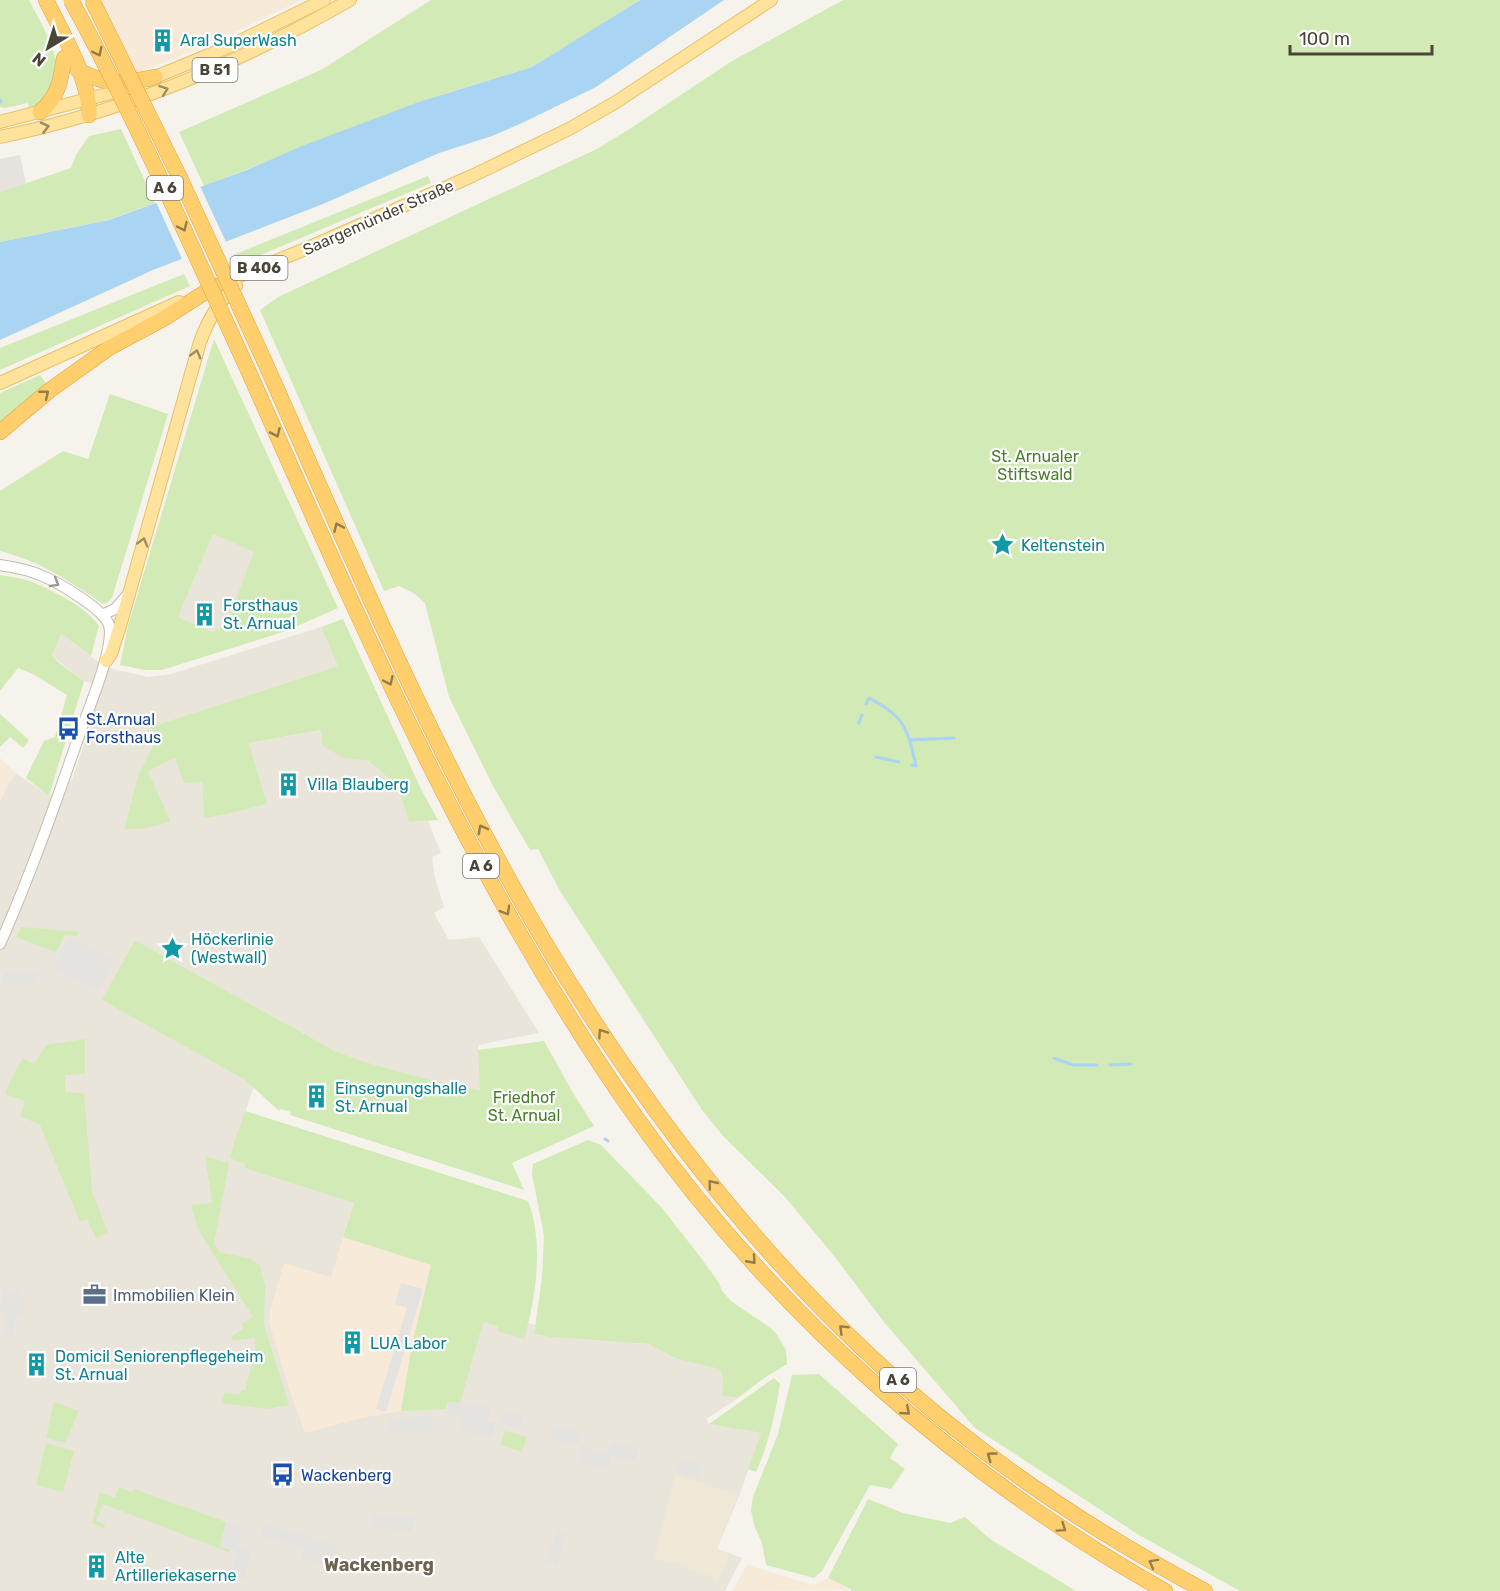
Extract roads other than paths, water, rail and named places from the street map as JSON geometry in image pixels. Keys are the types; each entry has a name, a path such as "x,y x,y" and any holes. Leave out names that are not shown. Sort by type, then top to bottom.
{"highway":[{"path":"37,0 86,106"},
{"path":"46,0 78,70 86,106"},
{"name":"A 6","path":"71,0 117,87 164,185 364,628 430,768 490,883 554,992 636,1117 743,1250 804,1316 859,1370 973,1466 1081,1541 1165,1591"},
{"name":"A 6","path":"92,0 180,178 362,580 446,758 511,881 563,971 635,1082 714,1187 780,1263 842,1328 910,1391 985,1452 1062,1507 1132,1551 1205,1591"},
{"path":"40,112 52,100 59,88 64,58"},
{"path":"78,70 96,79 118,84 155,77"},
{"path":"0,432 50,390 109,348 163,319 215,286"}],"main road":[{"name":"B 51","path":"0,137 86,106 228,47 324,0"},
{"name":"B 51","path":"0,122 40,112 147,97 208,73 252,52 350,0"},
{"name":"Saargemünder Straße","path":"0,383 215,286 482,171 569,129 615,102 771,0"},
{"path":"106,661 114,645 207,322 229,292 242,282 303,250"}],"street":[{"path":"0,565 47,578 102,615 110,630 106,661 49,825 0,944"},
{"path":"102,615 115,609 128,594"}],"water":[{"path":"640,0 724,0 596,87 522,123 492,136 439,153 323,204 153,270 0,340 0,242 109,220 247,170 302,146 419,102 532,67"}],"waterway":[{"path":"866,704 869,698 890,711 903,724 916,766 912,765"},
{"path":"859,723 862,715"},
{"path":"910,740 954,738"},
{"path":"876,757 899,762"},
{"path":"1054,1058 1073,1065 1097,1065"},
{"path":"1110,1065 1131,1064"}],"place":[{"name":"Aral SuperWash","path":"162,40"},
{"name":"Keltenstein","path":"1003,545"},
{"name":"Forsthaus St. Arnual","path":"205,614"},
{"name":"St.Arnual Forsthaus","path":"68,728"},
{"name":"Villa Blauberg","path":"289,784"},
{"name":"Höckerlinie (Westwall)","path":"173,948"},
{"name":"Einsegnungshalle St. Arnual","path":"317,1097"},
{"name":"Immobilien Klein","path":"95,1295"},
{"name":"LUA Labor","path":"352,1343"},
{"name":"Domicil Seniorenpflegeheim St. Arnual","path":"37,1365"},
{"name":"Wackenberg","path":"283,1475"},
{"name":"Alte Artilleriekaserne","path":"97,1566"}],"district":[{"name":"Wackenberg","path":"379,1565"}],"park label":[{"name":"St. Arnualer Stiftswald","path":"1035,465"},
{"name":"Friedhof St. Arnual","path":"524,1106"}]}
